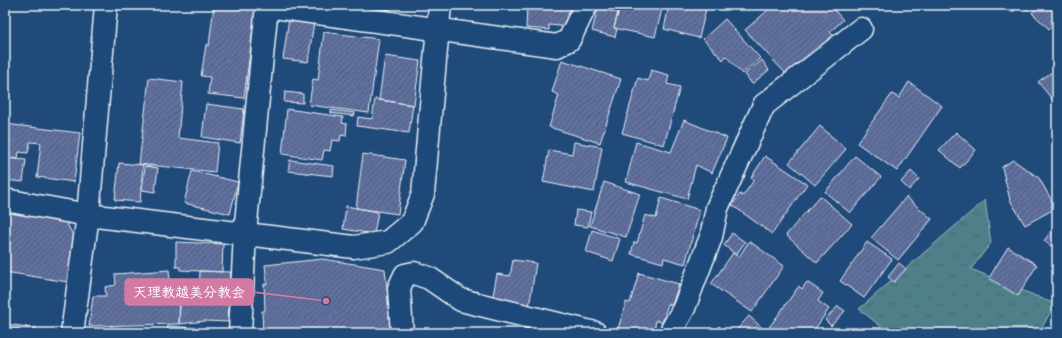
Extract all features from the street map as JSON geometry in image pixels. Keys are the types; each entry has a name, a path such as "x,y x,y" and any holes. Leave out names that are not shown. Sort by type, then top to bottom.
{"street":[{"path":"72,333 88,215 106,5"},
{"path":"240,333 245,233 267,5 557,46 569,40 586,5"},
{"path":"5,200 88,215 354,247 388,242 412,222 423,194 440,5"},
{"path":"670,333 684,308 711,237 717,208 764,105 861,29"},
{"path":"402,333 399,288 405,275 414,273 428,278 461,300 595,333"}],"green space":[{"path":"985,200 991,243 971,269 1055,304 1039,333 889,333 859,309"}],"building":[{"path":"214,5 256,5 244,98 208,94 210,77 201,76 206,45 209,45"},
{"path":"365,5 391,5 390,10"},
{"path":"527,5 576,5 568,27 549,25 549,30 526,28"},
{"path":"620,5 663,5 655,37 614,28"},
{"path":"669,5 707,5 699,38 664,29"},
{"path":"774,5 830,5 843,20 830,32 834,36 787,75 745,30"},
{"path":"1003,5 1020,5 1012,13"},
{"path":"1022,5 1032,5 1027,10"},
{"path":"1039,5 1057,5 1057,21 1049,29 1032,13"},
{"path":"598,8 618,13 614,28 617,29 615,37 592,31"},
{"path":"289,18 314,22 308,62 283,59"},
{"path":"725,19 760,58 742,74 726,56 723,60 703,39"},
{"path":"324,32 379,39 369,113 309,105 313,79 318,80"},
{"path":"385,56 420,61 414,105 379,100"},
{"path":"562,60 621,79 600,143 549,127 559,95 552,92"},
{"path":"762,60 769,70 752,84 745,74"},
{"path":"1057,64 1057,105 1038,82 1053,71 1052,69"},
{"path":"651,70 669,75 667,84 680,87 664,145 622,133 638,78 648,81"},
{"path":"149,78 183,82 178,138 218,143 215,172 139,164"},
{"path":"909,82 942,106 897,171 857,143 892,94 899,98"},
{"path":"285,92 303,94 303,103 284,102"},
{"path":"375,99 413,105 409,133 357,126 358,117 372,119"},
{"path":"206,104 244,109 240,143 202,137"},
{"path":"287,109 343,117 342,123 347,124 346,136 341,135 340,141 332,140 330,151 324,150 322,160 282,154"},
{"path":"331,110 355,113 354,116 331,113"},
{"path":"684,120 727,138 712,173 696,165 687,199 626,182 636,142 671,152"},
{"path":"5,124 80,133 74,182 37,177 41,143 30,142 28,153 19,152 18,159 5,158"},
{"path":"820,126 846,149 815,185 789,163"},
{"path":"956,132 976,150 960,168 939,150"},
{"path":"574,142 602,147 594,192 543,182 549,150 572,154"},
{"path":"363,154 405,160 398,214 356,208"},
{"path":"765,156 807,184 772,234 732,205 740,194 743,196 754,180 751,178"},
{"path":"855,156 881,177 850,213 825,192"},
{"path":"5,158 26,160 23,182 5,180"},
{"path":"290,160 334,166 333,176 288,171"},
{"path":"1013,160 1039,178 1056,208 1025,225 1010,200 1002,167"},
{"path":"119,163 143,165 140,202 115,200"},
{"path":"145,166 158,168 155,192 142,190"},
{"path":"192,171 238,182 230,214 184,203"},
{"path":"911,171 919,179 909,190 901,182"},
{"path":"604,182 640,194 626,237 590,226"},
{"path":"820,196 852,224 817,263 786,235"},
{"path":"906,197 932,219 898,260 871,238"},
{"path":"661,198 700,210 685,264 664,258 663,263 631,254 634,242 637,243 645,215 656,218"},
{"path":"346,206 378,212 374,234 343,229"},
{"path":"576,210 591,212 588,227 574,225"},
{"path":"5,212 65,221 74,236 68,282 5,272"},
{"path":"1057,223 1057,250 1044,241"},
{"path":"592,230 620,239 613,261 586,252"},
{"path":"732,233 745,242 736,255 724,245"},
{"path":"749,241 784,266 752,312 711,284 733,253 739,257"},
{"path":"176,242 223,244 222,272 180,270 180,267 176,267"},
{"path":"867,242 892,259 864,298 840,281"},
{"path":"1008,247 1037,265 1018,296 989,278"},
{"path":"323,259 385,269 392,333 263,333 262,311 265,311 264,284 267,284 265,265"},
{"path":"513,260 536,263 529,308 492,301 497,274 510,276"},
{"path":"899,263 906,269 894,282 888,277"},
{"path":"169,270 171,290 181,289 179,324 89,326 93,296 106,296 105,287 116,285 115,274"},
{"path":"200,271 231,272 228,322 205,321 179,324 180,291 199,292"},
{"path":"639,273 679,284 672,305 668,304 662,323 656,320 654,331 646,328 645,333 631,333 618,329 626,302 630,303"},
{"path":"807,282 823,293 818,301 829,309 812,333 774,333 768,329 799,286 802,289"},
{"path":"838,306 845,311 831,326 825,320"},
{"path":"749,316 768,333 734,333"},
{"path":"5,324 36,328 35,333 5,333"},
{"path":"168,326 207,329 207,333 167,333"},
{"path":"719,326 727,333 714,333"},
{"path":"110,327 149,332 149,333 110,333"},
{"path":"866,328 871,333 861,333"},
{"path":"888,328 895,333 882,333"}],"place":[{"name":"天理教越美分教会","path":"326,301"}]}
